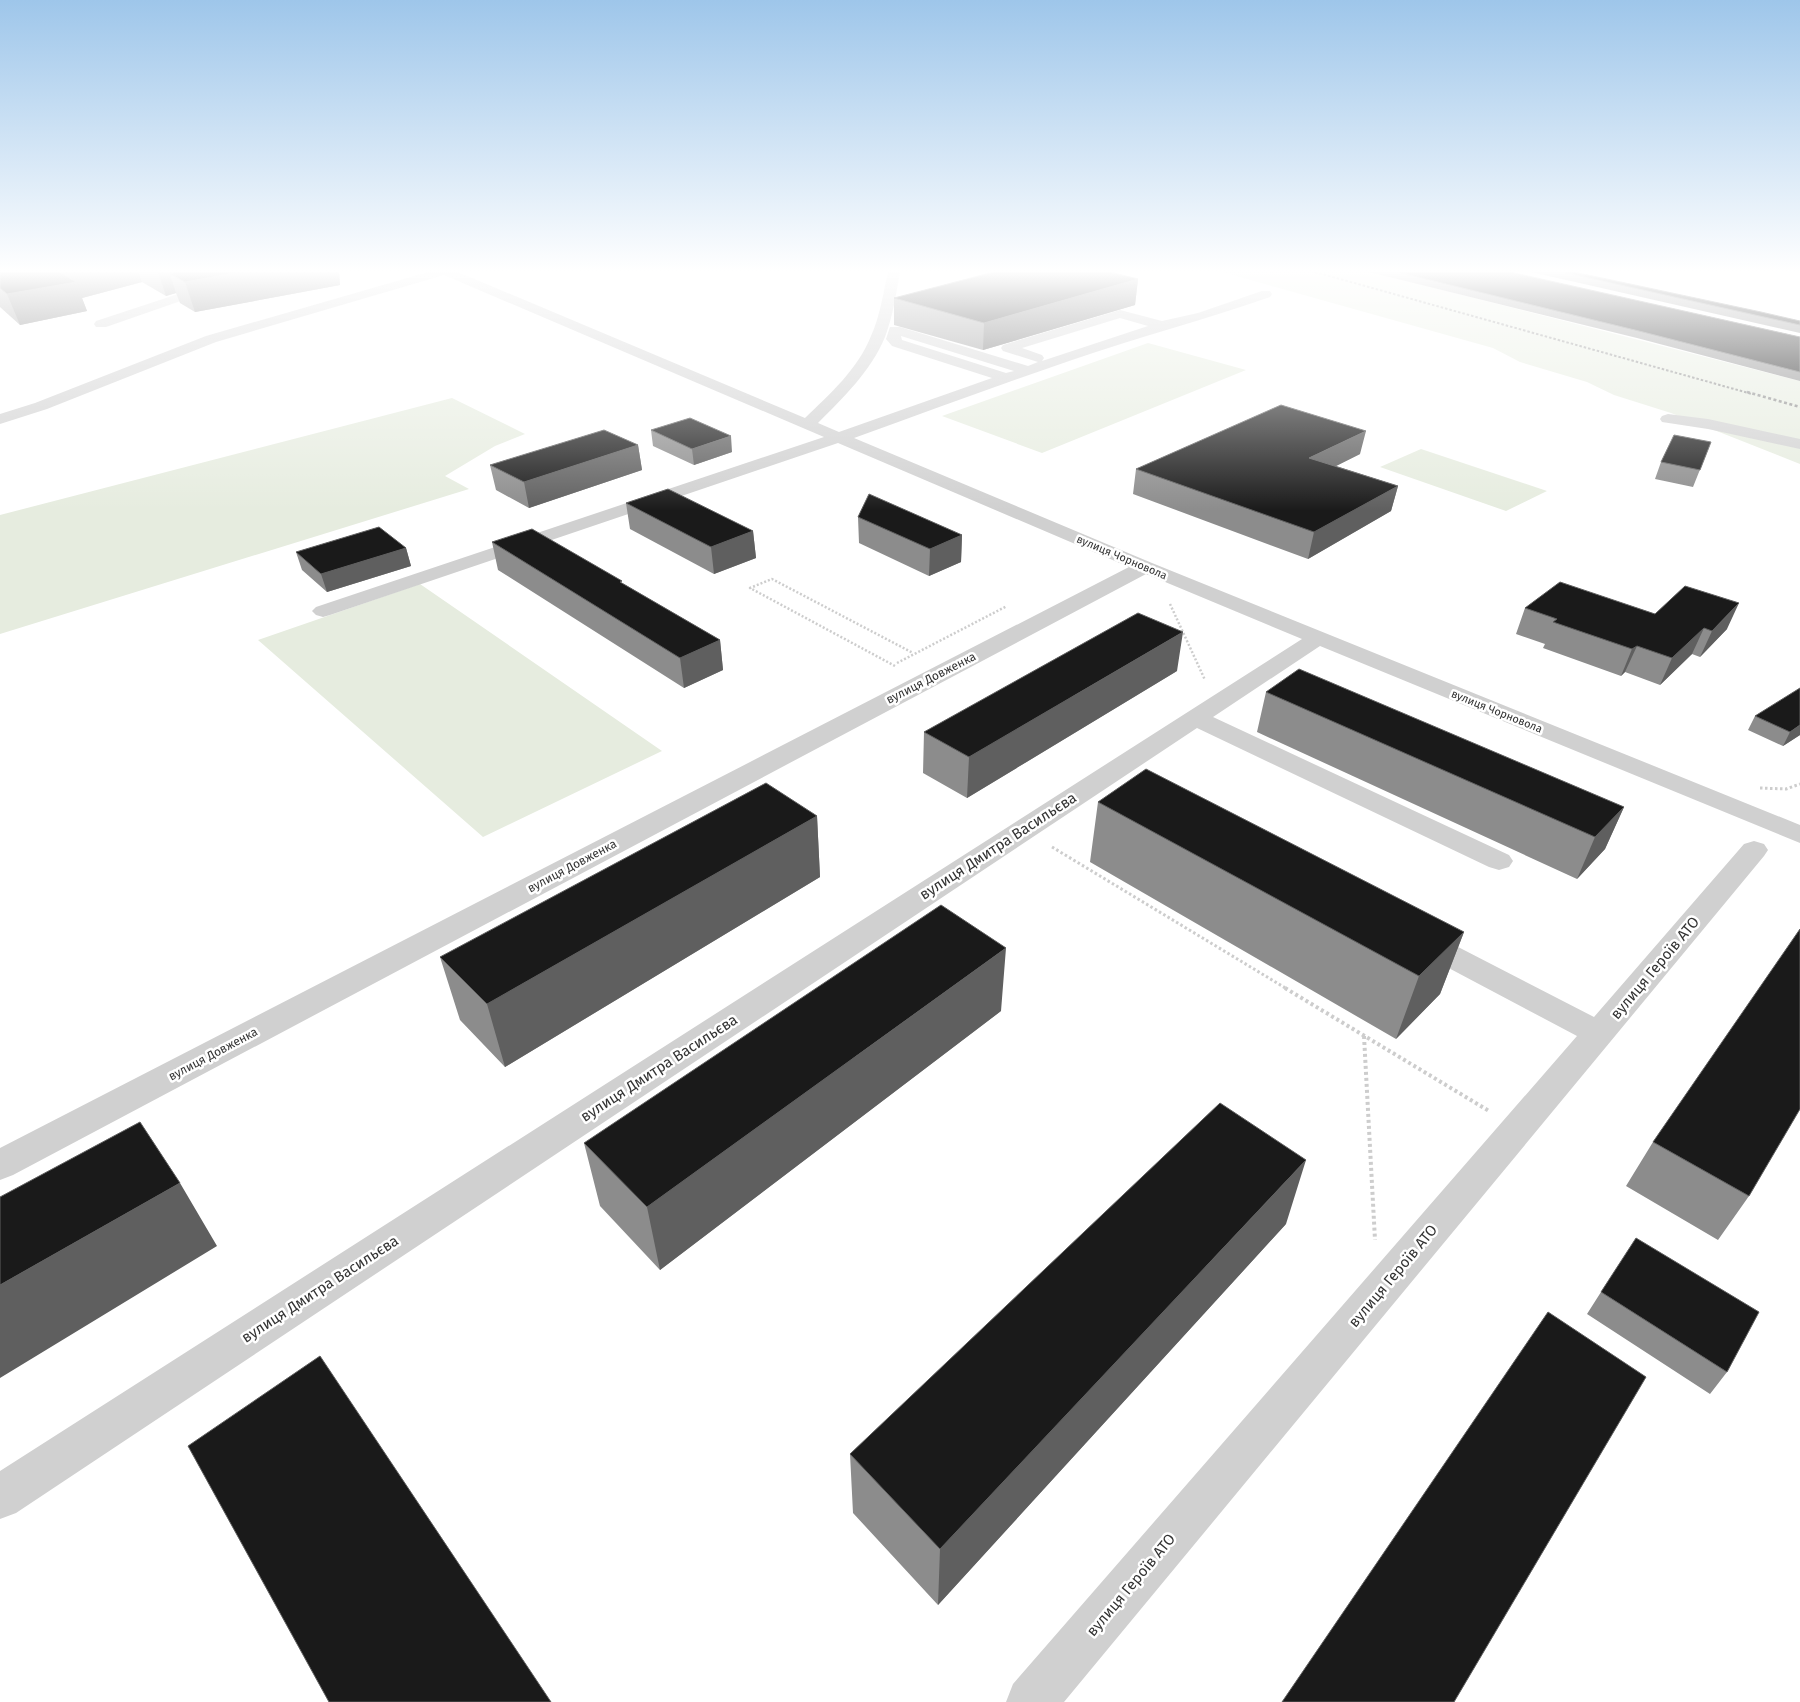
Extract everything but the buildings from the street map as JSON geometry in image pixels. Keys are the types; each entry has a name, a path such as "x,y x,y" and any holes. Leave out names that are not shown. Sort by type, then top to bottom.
{"street":[{"path":"0,418 41,406 179,351"},
{"name":"вулиця Чорновола","path":"635,351 1318,638 1764,837 1800,835"},
{"path":"807,424 844,388 871,351"},
{"path":"923,351 1006,378"},
{"path":"966,351 1027,370"},
{"path":"1018,351 1050,362"},
{"path":"323,611 838,438 1082,351"},
{"path":"1668,419 1708,424 1800,444"},
{"name":"вулиця Довженка","path":"0,1165 1145,567"},
{"name":"вулиця Дмитра Васильєва","path":"0,1497 1024,830 1120,782 1206,711 1318,638"},
{"path":"1206,711 1499,861"},
{"path":"1764,837 1800,816"},
{"name":"вулиця Героїв АТО","path":"1031,1702 1600,1034 1764,837"},
{"path":"1397,928 1600,1034"}],"path":[{"path":"772,579 913,653 936,676 894,666 750,588 772,579"},
{"path":"1166,596 1206,711"},
{"path":"885,670 913,653 1009,606"},
{"path":"1024,830 1518,1129"},
{"path":"1364,1036 1378,1294"}],"shaded area":[{"path":"1124,351 1179,351 1246,370 1042,453 942,416"},
{"path":"1500,351 1684,351 1800,381 1800,464 1671,413 1614,395 1587,382 1520,362"},
{"path":"452,398 525,434 495,446 445,476 469,489 0,634 0,515"},
{"path":"1421,449 1547,491 1506,511 1380,467"},
{"path":"420,584 662,751 483,837 258,640"}],"railway":[{"path":"1600,351 1752,394"},
{"path":"1747,392 1800,407"}]}
